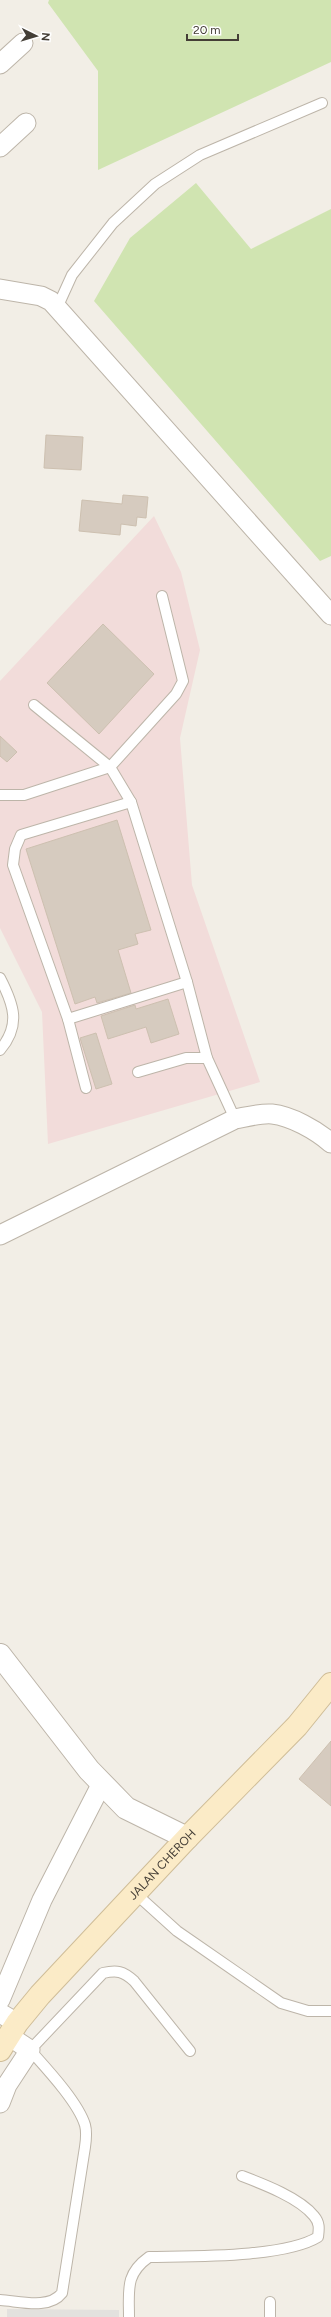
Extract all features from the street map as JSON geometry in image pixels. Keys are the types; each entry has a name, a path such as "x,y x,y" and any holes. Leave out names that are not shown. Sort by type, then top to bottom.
{"main road":[{"name":"JALAN CHEROH","path":"6,2030 187,1838 297,1726 331,1684"}],"street":[{"path":"0,64 23,42"},
{"path":"0,147 26,123"},
{"path":"0,289 41,296 51,301 331,615"},
{"path":"0,1235 235,1119 270,1114 282,1116 328,1133"},
{"path":"0,1655 102,1783 126,1808 187,1838"},
{"path":"0,2000 42,1900 102,1783"},
{"path":"0,2103 7,2085 30,2050 6,2030"}],"lane":[{"path":"57,308 72,275 113,223 155,184 200,155 322,102"},
{"path":"0,795 24,795 110,767 176,694 183,681 162,596"},
{"path":"34,705 110,767 131,802 187,982 207,1058 235,1119"},
{"path":"86,1088 68,1019 13,865 15,849 21,836 131,802"},
{"path":"0,978 14,1016 13,1027 6,1043 0,1050"},
{"path":"68,1019 187,982"},
{"path":"138,1072 186,1058 207,1058"},
{"path":"135,1893 177,1931 281,2003 308,2011 331,2011"},
{"path":"0,2300 49,2302 58,2298 62,2293 85,2146 85,2125 79,2112 48,2070 30,2050 103,1972 117,1970 125,1973 138,1986 190,2051"},
{"path":"129,2317 129,2282 141,2263 149,2257 224,2255 293,2247 307,2243 318,2236 320,2226 314,2216 273,2188 242,2176"},
{"path":"270,2302 270,2317"}],"shaded area":[{"path":"154,516 181,572 200,650 180,738 192,885 260,1082 48,1144 42,1012 0,928 0,681"},
{"path":"7,2309 119,2310 119,2317 7,2317"}],"green space":[{"path":"49,0 331,0 331,62 98,170 98,71 48,3"},
{"path":"196,183 251,249 331,209 331,556 320,561 94,301 130,238"}],"building":[{"path":"46,435 83,437 81,470 44,468"},
{"path":"123,495 148,497 146,518 137,517 136,526 121,524 120,535 79,531 82,500 122,504"},
{"path":"103,624 154,674 99,734 47,683"},
{"path":"0,736 17,752 7,762 0,756"},
{"path":"117,820 151,930 135,934 138,944 118,950 131,993 97,1003 95,997 75,1004 26,849"},
{"path":"168,999 179,1034 151,1043 146,1027 108,1039 101,1016 135,1005 136,1009"},
{"path":"96,1033 112,1084 96,1089 80,1038"},
{"path":"331,1741 331,1806 299,1779"}]}
